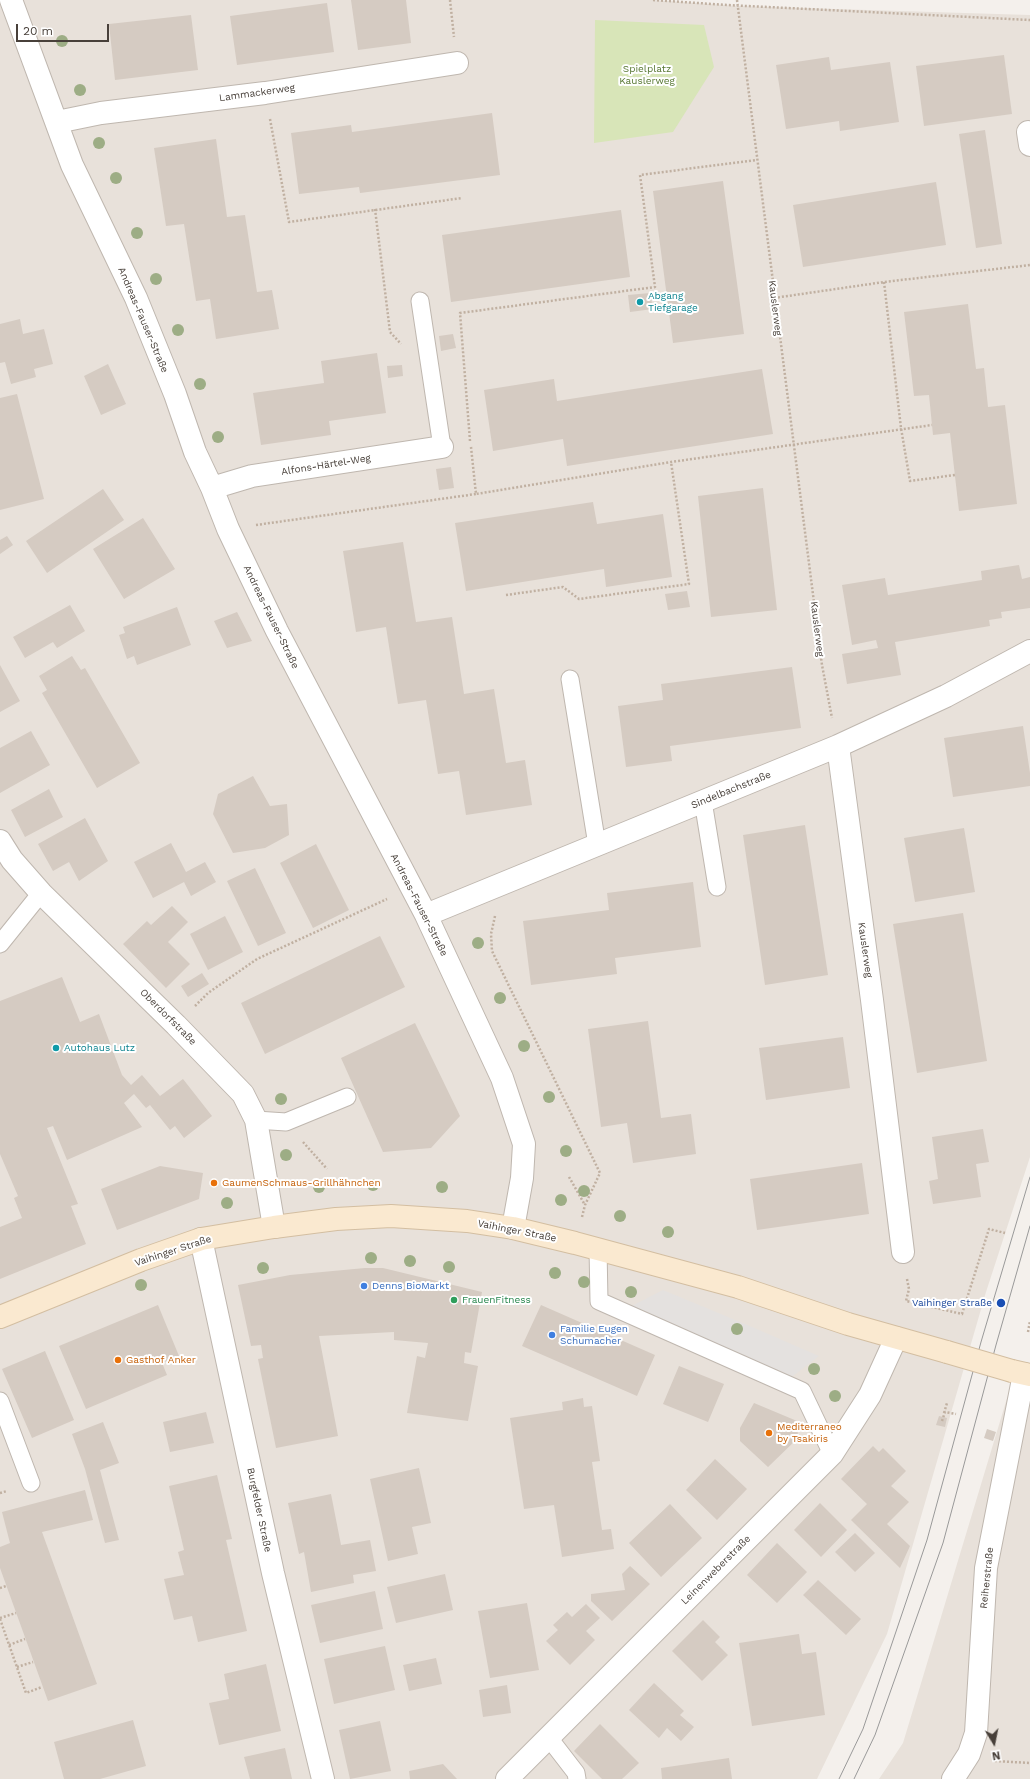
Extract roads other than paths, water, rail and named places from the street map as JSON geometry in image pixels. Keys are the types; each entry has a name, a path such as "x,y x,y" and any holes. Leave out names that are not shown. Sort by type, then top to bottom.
{"main road":[{"name":"Vaihinger Straße","path":"0,1317 141,1260 201,1240 274,1227 336,1219 391,1216 467,1221 513,1228 598,1248 738,1287 896,1338 1022,1373"}],"street":[{"name":"Andreas-Fauser-Straße","path":"11,0 72,165 136,298 195,452 212,488 228,529 277,631 426,915 502,1078 524,1144 522,1178 513,1228"},
{"name":"Lammackerweg","path":"57,122 101,113 265,93 457,63"},
{"name":"Alfons-Härtel-Weg","path":"212,488 252,476 442,447"},
{"name":"Sindelbachstraße","path":"426,915 838,746 946,696 1030,651"},
{"name":"Kauslerweg","path":"838,746 872,1000 903,1252"},
{"name":"Oberdorfstraße","path":"0,840 12,860 41,893 176,1025 243,1094 256,1120 274,1227"},
{"name":"Burgfelder Straße","path":"201,1240 273,1573 323,1779"},
{"name":"Leinenweberstraße","path":"507,1779 832,1454 876,1384 896,1338"},
{"name":"Reiherstraße","path":"953,1779 969,1754 976,1733 986,1568 1022,1373"}],"lane":[{"path":"420,301 442,447"},
{"path":"570,679 597,844"},
{"path":"703,801 717,887"},
{"path":"0,944 41,893"},
{"path":"256,1120 286,1122 347,1096"},
{"path":"598,1248 599,1301 802,1391 832,1454"},
{"path":"0,1401 32,1483"},
{"path":"549,1738 576,1773 577,1779"}],"tram line":[{"path":"839,1779 863,1729 927,1540 981,1342 1030,1177"},
{"path":"854,1779 875,1735 943,1543 996,1345 1030,1226"}],"place":[{"name":"Abgang Tiefgarage","path":"640,302"},
{"name":"Autohaus Lutz","path":"56,1048"},
{"name":"GaumenSchmaus-Grillhähnchen","path":"214,1183"},
{"name":"Denns BioMarkt","path":"364,1286"},
{"name":"FrauenFitness","path":"454,1300"},
{"name":"Vaihinger Straße","path":"1001,1303"},
{"name":"Familie Eugen Schumacher","path":"552,1335"},
{"name":"Gasthof Anker","path":"118,1360"},
{"name":"Mediterraneo by Tsakiris","path":"769,1433"}],"park label":[{"name":"Spielplatz Kauslerweg","path":"647,74"}]}
